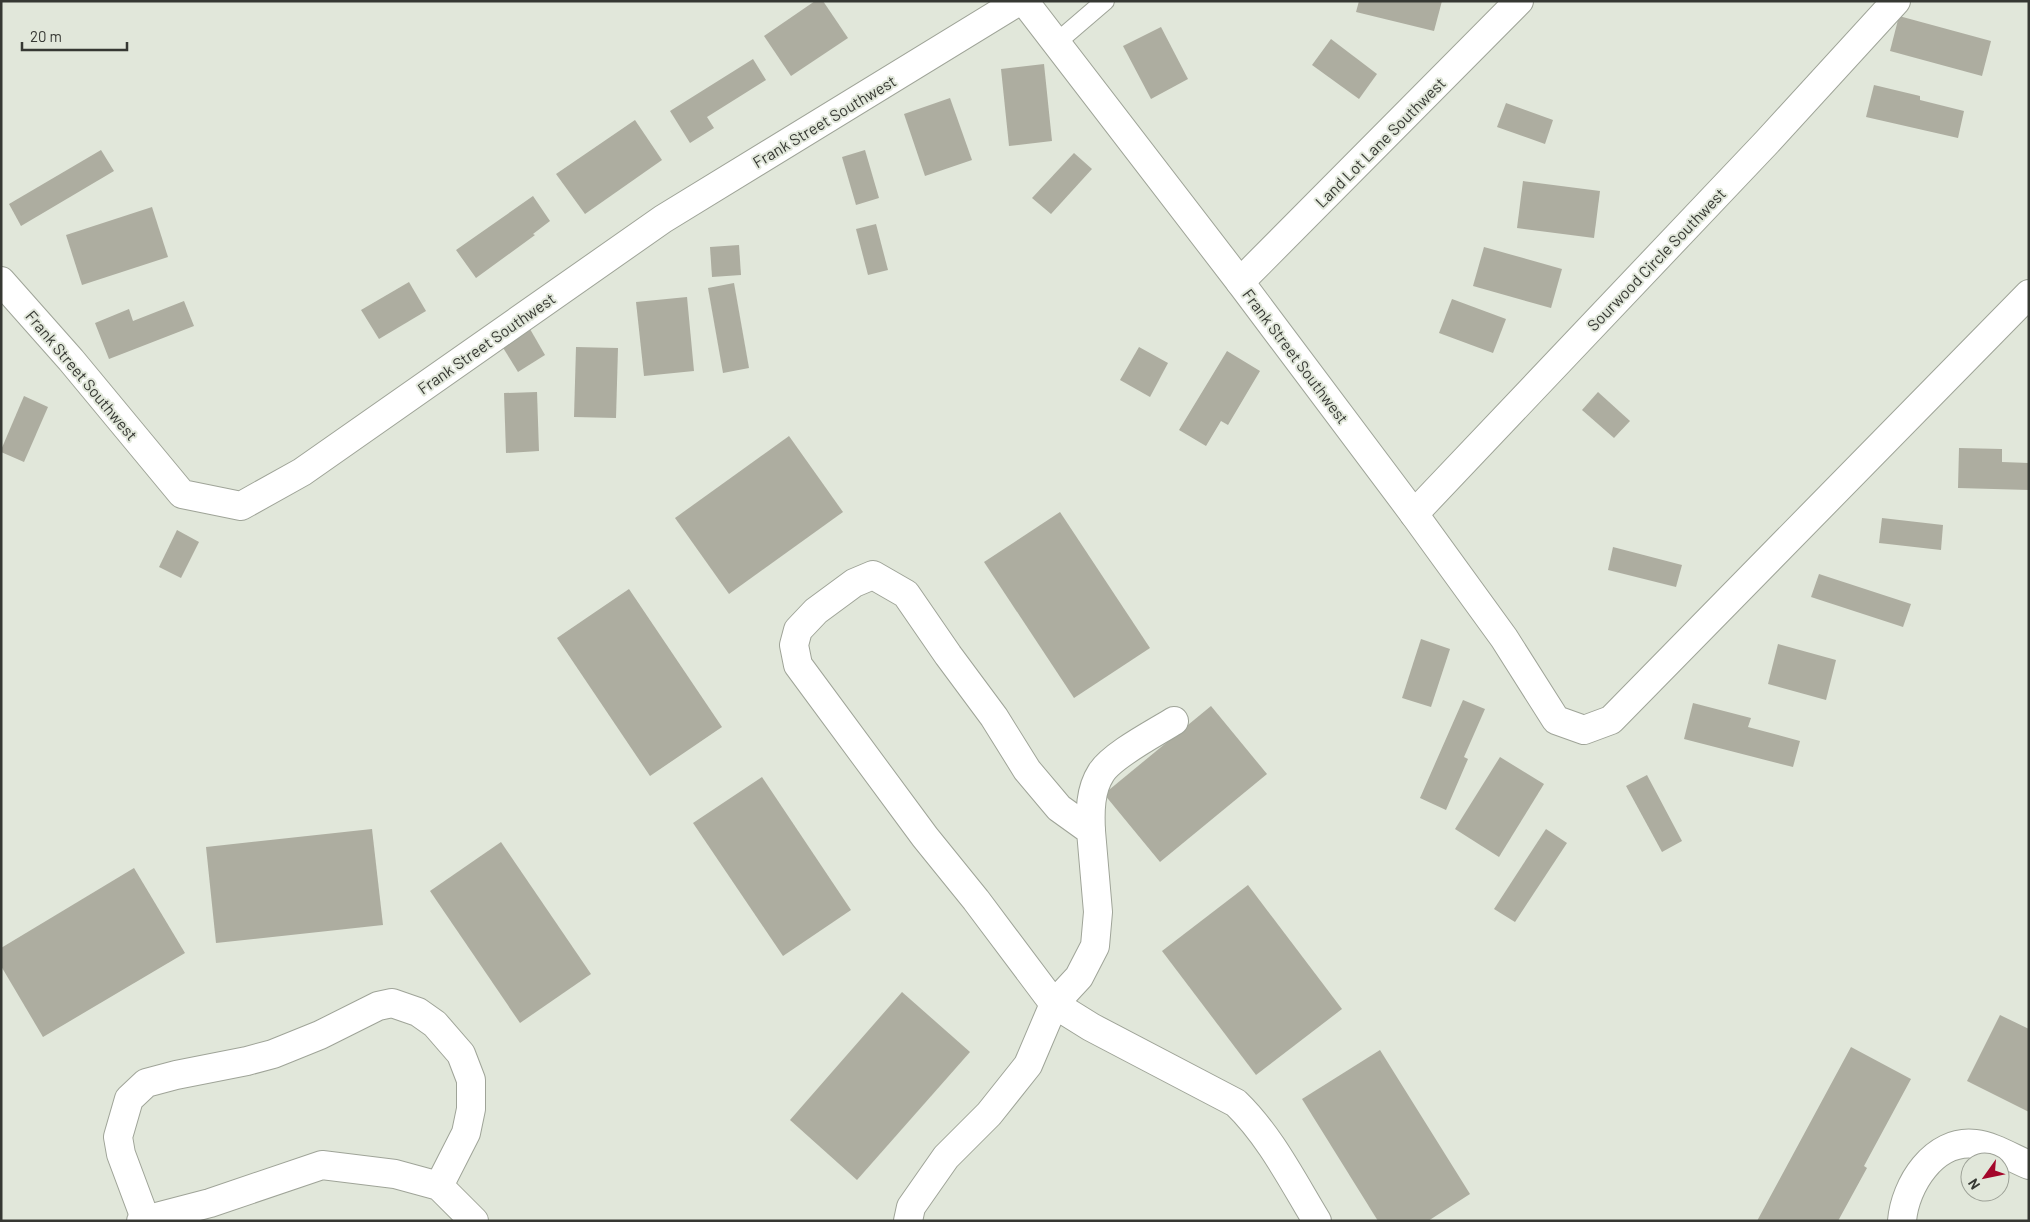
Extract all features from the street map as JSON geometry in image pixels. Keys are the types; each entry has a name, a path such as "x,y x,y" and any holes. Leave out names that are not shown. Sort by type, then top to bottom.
{"street":[{"name":"Frank Street Southwest","path":"1,281 71,360 182,494 241,506 302,472 663,219 1018,1"},
{"name":"Frank Street Southwest","path":"1024,1 1240,282 1414,514 1504,638 1556,720 1584,730 1611,720 2029,294"},
{"name":"Land Lot Lane Southwest","path":"1240,282 1519,1"},
{"name":"Sourwood Circle Southwest","path":"1414,514 1767,142 1896,1"},
{"path":"1091,831 1059,808 1027,770 994,717 906,594 873,575 854,583 816,612 798,630 794,645 798,665 925,837 976,900 1054,1004 1091,1027 1236,1102 1250,1116 1266,1137 1317,1221"},
{"path":"908,1221 911,1208 946,1157 988,1114 1028,1065 1054,1004 1079,977 1095,946 1098,912 1090,814 1093,791 1101,773 1118,757 1174,721"},
{"path":"439,1186 466,1132 471,1109 471,1080 461,1054 435,1024 418,1012 392,1004 378,1006 320,1035 273,1054 176,1075 146,1084 129,1099 118,1138 144,1220 210,1203 322,1165 395,1174 439,1186 474,1221"},
{"path":"1902,1221 1904,1207 1913,1182 1923,1167 1948,1148 1967,1143 1977,1144 2029,1165"}],"lane":[{"path":"1056,44 1105,1"}],"building":[{"path":"815,1 823,1 848,38 791,76 764,36"},
{"path":"1359,1 1442,1 1434,31 1356,12"},
{"path":"1899,16 1991,41 1982,76 1890,51"},
{"path":"1161,27 1188,79 1151,99 1123,46"},
{"path":"1331,39 1377,74 1359,99 1312,65"},
{"path":"753,59 766,80 707,117 714,128 690,143 670,111"},
{"path":"1044,64 1052,141 1009,146 1001,69"},
{"path":"1874,85 1920,96 1920,100 1964,111 1958,138 1866,117"},
{"path":"950,98 972,160 925,176 904,114"},
{"path":"1506,103 1553,120 1545,144 1497,127"},
{"path":"635,120 662,160 585,214 556,174"},
{"path":"101,150 114,171 21,226 9,204"},
{"path":"865,150 879,198 856,205 842,157"},
{"path":"1074,153 1092,169 1051,214 1032,198"},
{"path":"1523,181 1600,191 1594,238 1517,228"},
{"path":"533,196 550,221 533,234 535,235 476,278 456,250"},
{"path":"152,207 168,257 82,285 66,235"},
{"path":"876,224 888,270 868,275 856,229"},
{"path":"739,245 741,275 712,277 710,247"},
{"path":"1484,247 1562,269 1551,308 1473,286"},
{"path":"409,282 426,311 379,339 361,310"},
{"path":"734,283 749,368 723,373 708,288"},
{"path":"687,297 694,371 644,376 636,302"},
{"path":"1452,299 1506,319 1493,353 1439,333"},
{"path":"184,301 194,326 109,359 95,323 129,309 133,321"},
{"path":"530,329 545,355 518,372 502,346"},
{"path":"576,347 618,348 616,418 574,417"},
{"path":"1139,347 1168,363 1150,397 1120,380"},
{"path":"1227,351 1260,371 1228,425 1221,421 1206,446 1179,430"},
{"path":"537,392 539,451 506,453 504,393"},
{"path":"1598,392 1630,421 1614,438 1582,410"},
{"path":"24,396 48,407 24,462 1,452 1,450"},
{"path":"789,436 843,512 729,594 675,518"},
{"path":"1959,448 2002,449 2002,462 2029,463 2029,490 1958,488"},
{"path":"1060,512 1150,648 1074,698 984,562"},
{"path":"1882,518 1943,525 1941,550 1879,543"},
{"path":"177,530 199,542 181,578 159,567"},
{"path":"1613,547 1682,565 1676,587 1608,570"},
{"path":"1819,574 1911,604 1903,627 1811,597"},
{"path":"629,589 722,727 650,776 557,638"},
{"path":"1421,639 1450,649 1431,707 1402,698"},
{"path":"1778,644 1836,660 1826,700 1768,684"},
{"path":"1463,700 1485,709 1464,757 1468,759 1446,810 1420,798"},
{"path":"1693,703 1751,718 1748,727 1800,741 1793,767 1684,739"},
{"path":"1211,706 1267,774 1160,862 1104,794"},
{"path":"1500,757 1544,784 1499,857 1455,829"},
{"path":"1647,775 1682,841 1662,852 1626,786"},
{"path":"762,777 851,910 783,956 693,823"},
{"path":"372,829 383,925 216,943 206,847"},
{"path":"1546,829 1567,843 1515,922 1494,909"},
{"path":"501,842 591,974 520,1023 430,891"},
{"path":"134,868 185,953 43,1037 1,966 1,948"},
{"path":"1248,885 1342,1009 1256,1075 1162,951"},
{"path":"902,992 970,1052 857,1180 790,1120"},
{"path":"2000,1015 2029,1029 2029,1112 1967,1081"},
{"path":"1851,1047 1911,1079 1864,1166 1867,1168 1838,1221 1757,1221"},
{"path":"1380,1050 1470,1194 1428,1221 1378,1221 1302,1099"}]}
